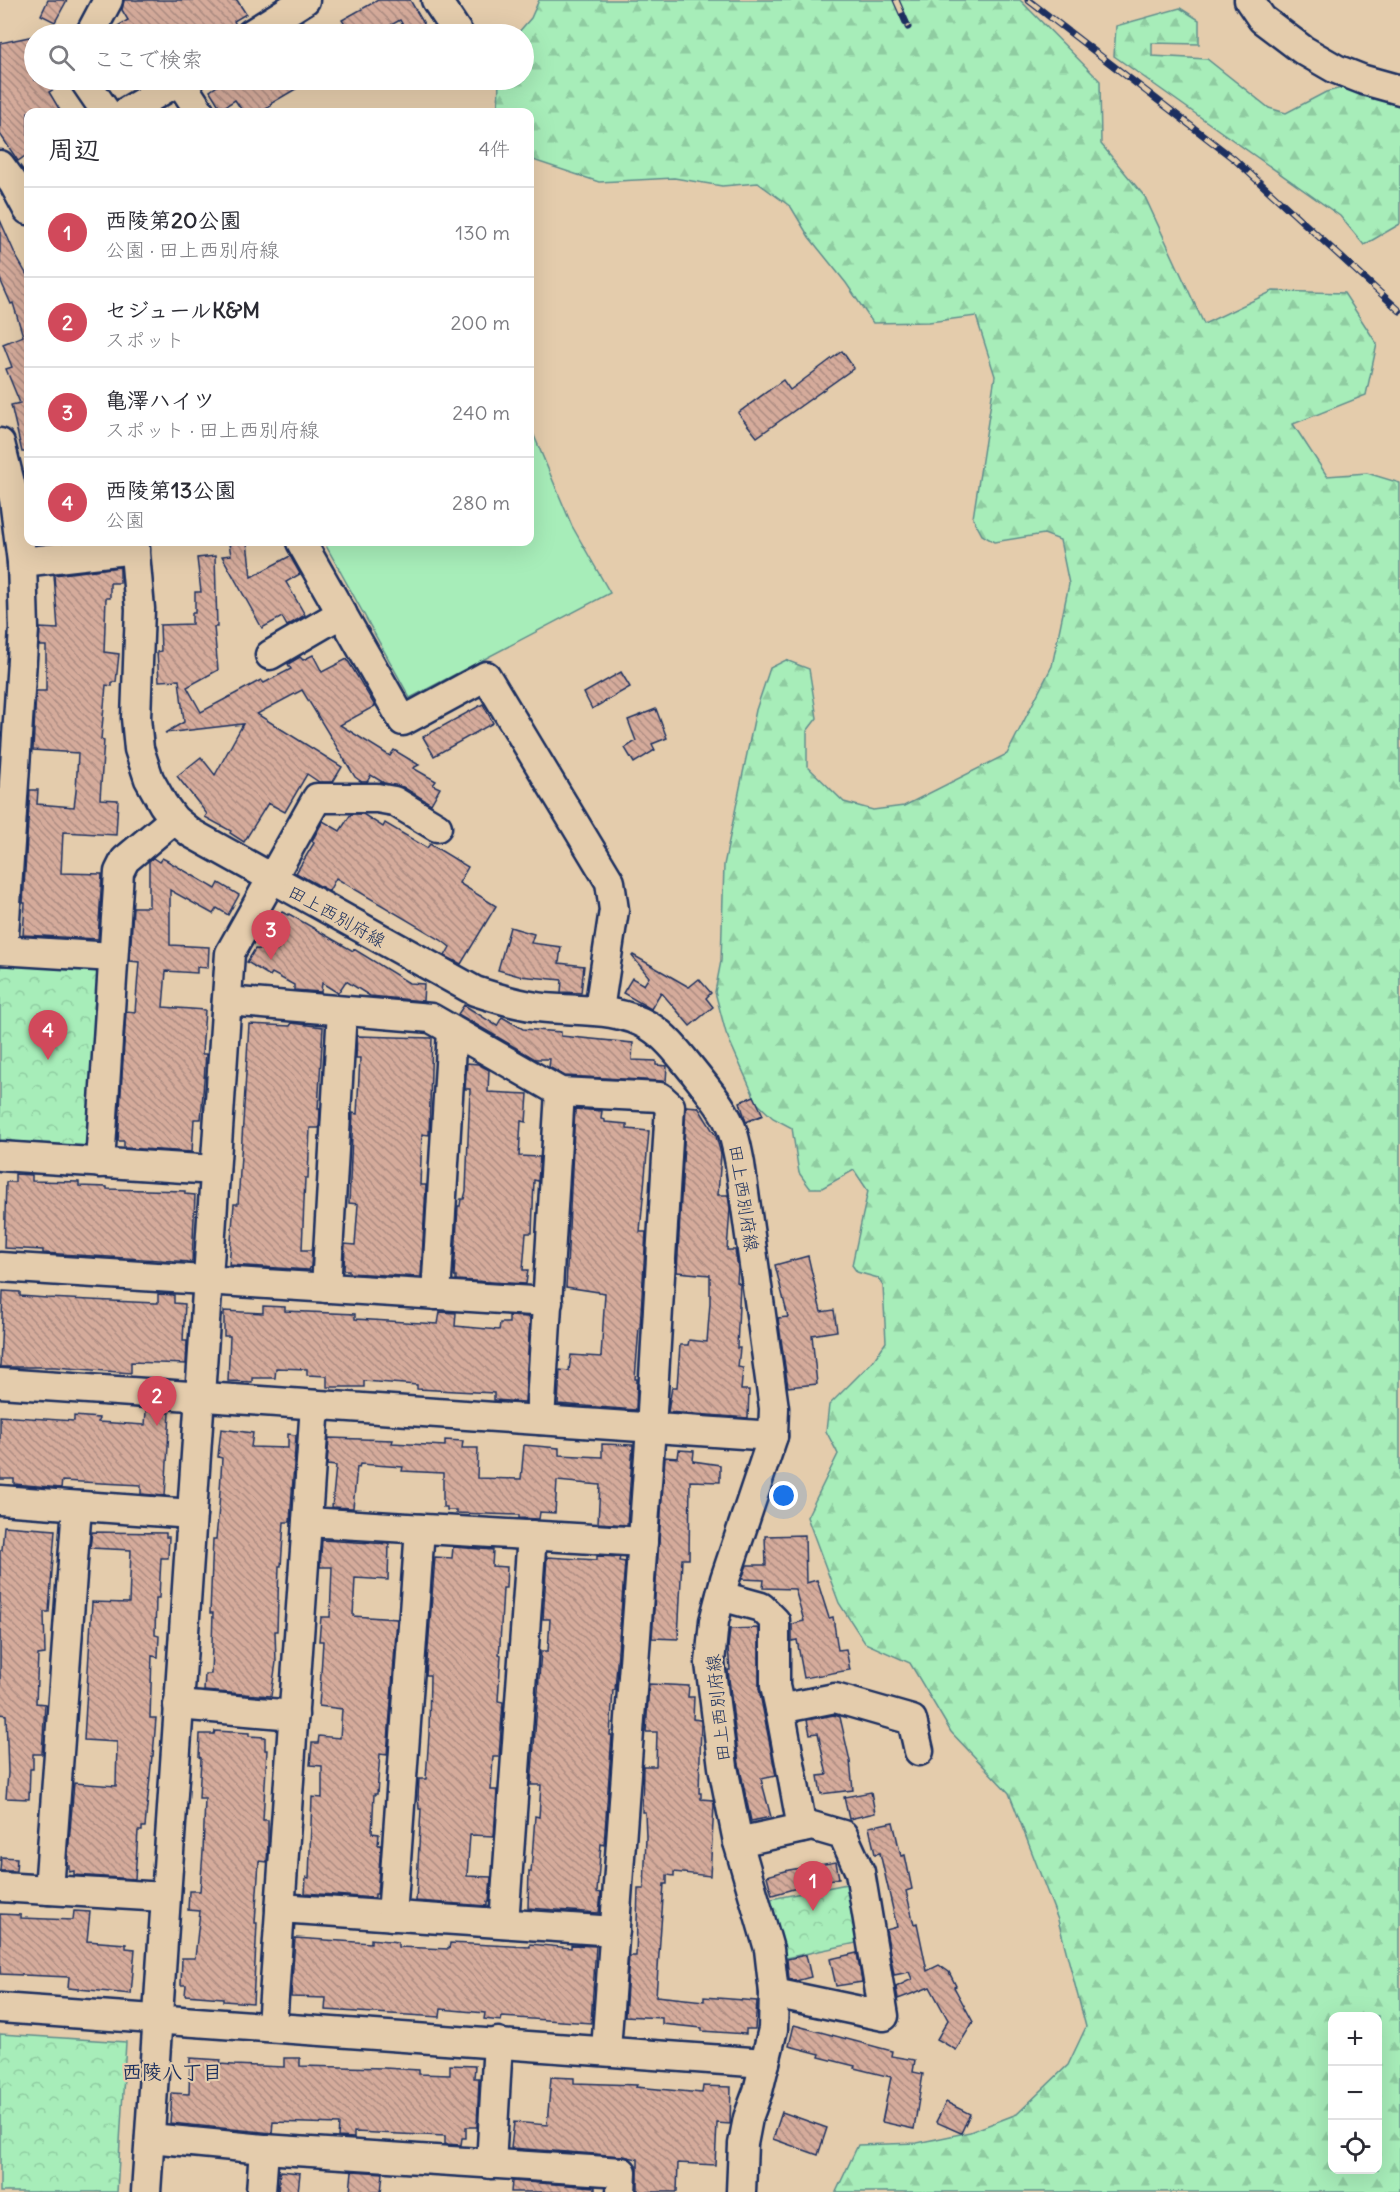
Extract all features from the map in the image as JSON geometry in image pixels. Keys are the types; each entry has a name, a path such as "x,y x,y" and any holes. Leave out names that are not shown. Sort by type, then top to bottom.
{"street":[{"path":"95,24 108,0"},
{"path":"267,24 305,0"},
{"path":"436,0 452,24"},
{"path":"1249,0 1262,19 1312,55 1355,77 1400,90"},
{"path":"91,90 103,108"},
{"path":"133,108 162,90"},
{"path":"186,90 197,108"},
{"path":"11,179 24,203"},
{"path":"0,443 14,500 22,562 24,629 10,680 1,950 113,957"},
{"path":"22,562 128,546"},
{"name":"田上西別府線","path":"135,546 140,609 136,718 139,749 149,779 174,819 191,833 475,991 513,1003 538,1007 599,1010 633,1018 649,1026 669,1041 722,1110 732,1131 740,1164 774,1408 773,1436 714,1621 710,1663 723,1767 738,1842 769,1948 774,1993 773,2029 748,2118 741,2192"},
{"path":"303,546 403,721 486,676 610,882 614,910 599,1010"},
{"path":"270,655 342,614"},
{"path":"146,2192 164,1897 230,953 317,798 377,798 394,801 437,827"},
{"path":"99,1162 119,872 125,860 174,819"},
{"path":"227,1001 430,1018 560,1092 660,1097 670,1106 651,1428 606,2050"},
{"path":"326,1288 342,1011"},
{"path":"436,1295 452,1031"},
{"path":"540,1420 560,1092"},
{"path":"0,1156 215,1170"},
{"path":"0,1268 548,1302"},
{"path":"0,1383 773,1436"},
{"path":"272,2026 315,1405"},
{"path":"0,1500 192,1514"},
{"path":"49,1890 78,1506"},
{"path":"307,1522 643,1542"},
{"path":"392,1916 420,1529"},
{"path":"504,1923 532,1535"},
{"path":"721,1596 761,1607 775,1621 775,1686 802,1828"},
{"path":"780,1709 835,1698 912,1720 919,1751"},
{"path":"178,1705 294,1715"},
{"path":"738,1842 812,1826 843,1835 860,1872 884,2016 774,1993"},
{"path":"0,1887 164,1897"},
{"path":"280,1908 615,1931"},
{"path":"0,2008 765,2063"},
{"path":"491,2164 498,2042"},
{"path":"150,2138 264,2149 622,2172 621,2192"},
{"path":"261,2192 264,2149"}],"green space":[{"path":"539,0 1020,0 1100,81 1101,144 1145,197 1204,324 1273,291 1344,293 1377,344 1366,395 1293,424 1327,476 1367,473 1400,483 1400,2192 836,2192 858,2145 917,2143 970,2132 1017,2114 1068,2065 1086,2027 1058,1920 1009,1793 951,1732 910,1663 865,1643 839,1603 807,1517 838,1454 826,1431 829,1405 873,1361 886,1342 883,1286 878,1278 857,1272 852,1265 868,1191 854,1170 822,1188 810,1188 799,1173 792,1128 773,1118 757,1103 726,1033 715,992 721,961 724,865 756,710 770,668 786,660 809,669 817,718 807,731 807,766 844,802 873,810 904,806 1007,754 1052,666 1069,584 1060,540 1044,534 994,542 982,535 973,518 995,376 976,316 929,322 873,323 846,283 809,237 791,207 758,183 722,186 674,178 599,182 534,160 534,108 498,108 499,90 534,90 534,24 526,24"},
{"path":"1180,8 1199,20 1199,44 1152,43 1152,56 1207,59 1269,108 1286,113 1326,92 1349,86 1400,105 1400,224 1364,245 1340,216 1114,56 1116,26"},
{"path":"534,436 572,526 610,593 410,698 326,546 534,546"},
{"path":"0,961 92,967 102,978 91,1142 80,1150 0,1146"},
{"path":"852,1883 861,1942 781,1959 766,1900"},
{"path":"0,2034 126,2042 117,2192 0,2192"}],"building":[{"path":"48,0 67,0 55,22 41,15"},
{"path":"124,0 237,0 246,14 234,21 236,24 121,24 128,20 122,10"},
{"path":"378,0 410,0 424,24 402,24 400,20 393,24 345,24 342,20"},
{"path":"24,38 24,90 52,90 49,92 59,108 24,108 24,157 18,161 0,134 0,43"},
{"path":"294,90 270,104 271,106 268,108 240,108 235,100 220,108 210,91"},
{"path":"0,220 24,270 24,452 22,452 11,405 20,403 6,369 12,367 3,344 23,336 13,303 11,304 0,279"},
{"path":"842,351 854,368 757,437 738,413 783,380 790,390"},
{"path":"229,546 247,546 251,577 290,556 300,574 286,582 305,615 287,626 282,617 262,628 222,556 231,555"},
{"path":"215,556 217,627 214,627 218,670 187,687 201,712 261,680 264,683 291,669 288,664 300,657 303,660 313,655 322,672 347,659 375,706 340,725 390,756 394,750 419,765 413,768 436,781 433,785 440,788 431,804 403,787 384,783 371,775 367,782 362,782 355,777 302,690 257,714 342,767 333,782 319,782 307,774 285,812 268,803 244,842 230,833 231,831 205,817 207,814 177,776 201,757 215,775 243,724 165,733 184,722 179,680 159,681 157,652 161,651 160,625 192,624 192,613 195,613 195,592 201,592 197,558"},
{"path":"120,567 120,583 110,583 110,598 106,598 104,652 119,654 116,682 112,682 112,686 106,685 101,739 104,740 100,799 118,800 116,835 63,832 61,873 102,874 98,939 23,935 30,790 38,790 37,804 74,807 76,791 78,753 33,750 36,691 46,691 46,646 39,646 40,628 58,629 54,575"},
{"path":"621,672 630,687 592,709 584,693"},
{"path":"483,704 493,723 434,756 423,737"},
{"path":"656,709 667,738 652,744 655,750 634,763 625,748 636,741 628,720"},
{"path":"351,814 363,814 383,827 385,823 427,848 430,844 468,867 459,883 496,906 461,964 445,956 450,947 441,940 336,878 329,891 296,873 314,843 312,841 323,821 340,831"},
{"path":"153,858 159,862 162,858 216,889 219,883 239,895 228,915 217,908 213,914 170,890 170,945 209,947 208,968 197,967 197,973 166,971 163,1007 205,1010 202,1054 206,1054 201,1119 194,1119 192,1152 124,1148 124,1141 118,1141 126,1011 135,1012 139,962 130,961 133,907 149,907 149,861"},
{"path":"282,912 353,951 354,949 409,983 424,984 423,1001 370,996 346,981 338,993 322,983 321,992 294,990 294,985 272,973 270,976 247,962 255,949 279,950 265,943"},
{"path":"510,927 534,934 531,943 561,947 559,963 584,966 581,993 561,992 562,980 519,976 498,970"},
{"path":"633,955 689,987 699,979 711,993 706,998 713,1007 690,1026 661,992 651,1009 623,993 632,978 644,985 649,977"},
{"path":"464,1005 497,1026 502,1017 523,1029 561,1032 561,1036 633,1043 632,1060 656,1061 656,1065 667,1066 666,1082 565,1076 549,1067 550,1059 535,1059 458,1014"},
{"path":"292,1023 323,1027 319,1128 310,1128 308,1178 305,1178 302,1250 312,1250 311,1266 309,1270 229,1265 234,1204 238,1204 249,1024 290,1026"},
{"path":"357,1036 432,1038 429,1135 422,1134 420,1185 426,1185 421,1277 349,1273 349,1270 344,1270 345,1244 355,1245 358,1204 349,1203 353,1113 357,1114 360,1058 356,1058"},
{"path":"467,1063 478,1064 489,1070 488,1092 528,1094 526,1122 521,1121 519,1156 540,1157 538,1181 534,1180 532,1233 526,1233 523,1270 528,1270 526,1284 456,1280 454,1276 458,1206 460,1206 461,1199 464,1199 466,1191 470,1089 465,1089"},
{"path":"754,1096 763,1115 746,1122 740,1102"},
{"path":"686,1106 698,1107 716,1136 721,1154 718,1195 728,1195 730,1209 727,1250 735,1250 738,1268 737,1282 740,1284 737,1348 740,1348 738,1367 743,1368 741,1390 749,1390 748,1418 668,1412 672,1387 677,1387 680,1345 688,1345 689,1340 707,1342 710,1303 710,1275 677,1272"},
{"path":"575,1109 602,1111 601,1119 605,1122 627,1124 627,1129 649,1131 640,1232 646,1232 635,1379 637,1379 636,1410 558,1404 560,1370 569,1371 571,1355 601,1357 605,1293 566,1287"},
{"path":"15,1174 32,1175 32,1181 79,1182 79,1186 107,1187 107,1189 185,1191 185,1194 195,1195 192,1262 43,1253 43,1250 4,1248 6,1182 15,1182"},
{"path":"808,1256 821,1312 834,1310 837,1331 812,1335 817,1384 788,1387 778,1318 788,1317 775,1265"},
{"path":"3,1291 20,1292 20,1296 155,1303 158,1303 158,1294 174,1295 174,1303 185,1304 183,1341 187,1341 186,1364 131,1362 131,1373 55,1367 0,1367"},
{"path":"263,1306 285,1307 285,1311 355,1314 355,1319 438,1324 440,1312 456,1313 455,1326 499,1330 500,1323 509,1323 509,1316 528,1317 530,1319 525,1402 494,1400 494,1393 417,1389 417,1385 364,1381 364,1387 327,1387 327,1376 307,1375 307,1369 276,1368 275,1378 252,1378 252,1382 228,1381 230,1336 224,1336 224,1311 263,1313"},
{"path":"146,1411 170,1413 165,1496 141,1494 141,1485 62,1481 61,1488 14,1484 14,1479 0,1479 0,1416 74,1421 74,1416 99,1418 98,1422 145,1425"},
{"path":"221,1429 253,1433 251,1447 288,1448 288,1434 296,1435 290,1522 284,1522 281,1566 279,1566 277,1631 275,1631 276,1662 271,1696 204,1691 205,1674 211,1674 213,1613 210,1613 213,1539 216,1539 219,1507 222,1458 218,1457"},
{"path":"329,1438 393,1440 392,1443 445,1446 445,1440 463,1441 462,1448 478,1448 477,1478 521,1479 524,1445 559,1448 559,1455 602,1457 602,1444 633,1445 627,1525 598,1523 600,1485 557,1481 555,1513 540,1512 539,1519 519,1518 519,1515 456,1513 456,1510 447,1510 447,1507 443,1507 443,1473 402,1471 403,1467 360,1464 359,1468 357,1467 353,1508 332,1507 336,1466 327,1465"},
{"path":"679,1450 694,1451 693,1461 720,1465 720,1482 690,1481 689,1559 682,1559 678,1639 652,1638 665,1457 678,1458"},
{"path":"4,1526 55,1530 49,1612 44,1612 45,1654 38,1655 36,1703 45,1704 42,1754 33,1754 29,1799 6,1798 8,1773 6,1715 0,1714 0,1550 2,1550"},
{"path":"92,1532 166,1533 166,1537 169,1537 168,1558 161,1558 159,1598 156,1598 155,1635 159,1636 158,1657 152,1656 150,1718 156,1718 145,1827 142,1827 142,1831 138,1831 135,1879 74,1875 74,1871 69,1872 69,1866 67,1866 74,1783 116,1786 117,1742 84,1740 92,1602 129,1603 131,1550 90,1548"},
{"path":"805,1535 806,1583 817,1580 829,1618 833,1617 838,1650 846,1649 850,1670 804,1678 797,1640 792,1641 792,1624 804,1621 795,1589 763,1588 764,1580 742,1579 747,1565 766,1565 765,1536"},
{"path":"322,1540 389,1544 388,1580 355,1578 353,1616 397,1619 387,1755 380,1754 377,1794 374,1794 372,1833 379,1834 378,1845 381,1845 375,1898 305,1893 306,1877 309,1878 312,1797 322,1798 322,1766 310,1765 312,1743 318,1743 319,1736 340,1738 342,1709 319,1706 323,1641 319,1641 321,1617 330,1617 332,1567 320,1567"},
{"path":"453,1547 493,1550 492,1566 507,1567 506,1588 503,1588 499,1654 501,1655 498,1701 503,1702 499,1757 493,1757 491,1790 497,1790 494,1836 470,1835 467,1876 491,1877 487,1906 416,1901 421,1809 419,1809 418,1796 419,1779 426,1779 430,1675 426,1675 435,1557 452,1558"},
{"path":"597,1556 620,1557 619,1561 625,1562 615,1690 613,1690 604,1845 601,1844 597,1892 601,1893 599,1913 528,1908 529,1871 531,1872 535,1816 539,1817 541,1785 531,1785 541,1651 548,1651 550,1619 543,1619 547,1557 597,1560"},
{"path":"759,1628 759,1689 776,1776 761,1779 771,1817 751,1821 739,1764 728,1670 730,1670 728,1648 730,1629"},
{"path":"649,1684 689,1686 688,1697 694,1697 693,1719 701,1722 699,1793 701,1793 701,1799 713,1800 714,1805 710,1876 674,1872 674,1876 667,1875 667,1884 664,1884 656,1996 704,2001 704,1997 757,2001 755,2029 746,2029 746,2034 702,2031 702,2028 662,2024 662,2018 625,2016 629,1956 636,1956 638,1889 644,1889 646,1837 645,1812 642,1812 643,1766 656,1766 657,1732 646,1732"},
{"path":"834,1715 840,1717 850,1761 853,1790 821,1794 818,1776 827,1775 818,1733 810,1734 807,1720"},
{"path":"215,1731 249,1733 249,1736 265,1737 265,1750 267,1750 263,1820 268,1820 267,1862 259,1861 253,2003 185,1995 186,1985 181,1985 182,1958 195,1958 200,1911 188,1910 189,1891 200,1891 203,1852 205,1798 199,1798 200,1734 214,1734"},
{"path":"871,1792 875,1813 849,1819 844,1797"},
{"path":"893,1822 901,1856 905,1855 912,1889 906,1891 914,1924 917,1923 927,1971 939,1965 949,1972 956,1986 954,1987 973,2022 956,2050 937,2039 948,2020 930,1987 898,1999 896,1987 912,1979 909,1972 894,1975 886,1930 897,1927 880,1853 875,1854 869,1827"},
{"path":"1,1857 17,1858 16,1871 0,1871"},
{"path":"836,1862 839,1878 797,1886 797,1888 772,1895 767,1876"},
{"path":"74,1911 90,1912 87,1941 126,1944 126,1948 135,1949 131,1994 68,1988 69,1977 0,1974 0,1914 21,1915 21,1918 73,1920"},
{"path":"295,1938 371,1943 371,1939 398,1942 398,1947 449,1949 450,1943 530,1947 530,1944 571,1948 571,1945 596,1946 591,2023 502,2017 501,2021 484,2019 485,2013 441,2009 440,2017 325,2010 326,1998 291,1997"},
{"path":"857,1953 862,1982 836,1986 830,1959"},
{"path":"806,1955 811,1977 796,1981 789,1979 787,1959"},
{"path":"794,2025 892,2051 891,2056 915,2060 913,2072 923,2074 914,2129 882,2122 891,2077 854,2068 855,2066 819,2057 820,2054 789,2046"},
{"path":"190,2058 221,2060 220,2064 284,2067 284,2058 300,2058 300,2066 419,2070 419,2074 450,2075 450,2065 475,2066 474,2078 479,2078 477,2127 466,2127 466,2138 462,2138 461,2145 445,2144 445,2136 354,2132 354,2138 338,2137 339,2124 273,2122 272,2133 170,2123 172,2093 189,2094"},
{"path":"551,2077 574,2078 574,2083 637,2085 636,2087 702,2093 703,2086 731,2087 730,2124 717,2123 715,2165 678,2163 677,2192 638,2192 638,2159 511,2148 514,2122 547,2125"},
{"path":"946,2102 970,2114 961,2133 936,2122"},
{"path":"782,2112 827,2128 818,2155 773,2139"},
{"path":"280,2171 300,2173 298,2192 278,2192"},
{"path":"352,2171 383,2173 381,2192 350,2192"},
{"path":"512,2181 595,2187 595,2192 511,2192"}],"railway":[{"path":"896,0 908,27"},
{"path":"1028,0 1234,159 1400,311"}],"place":[{"name":"亀澤ハイツ","path":"271,960"},
{"name":"西陵第13公園","path":"48,1060"},
{"name":"セジュールK&M","path":"157,1426"},
{"name":"西陵第20公園","path":"813,1911"}],"district":[{"name":"西陵八丁目","path":"172,2071"}]}
